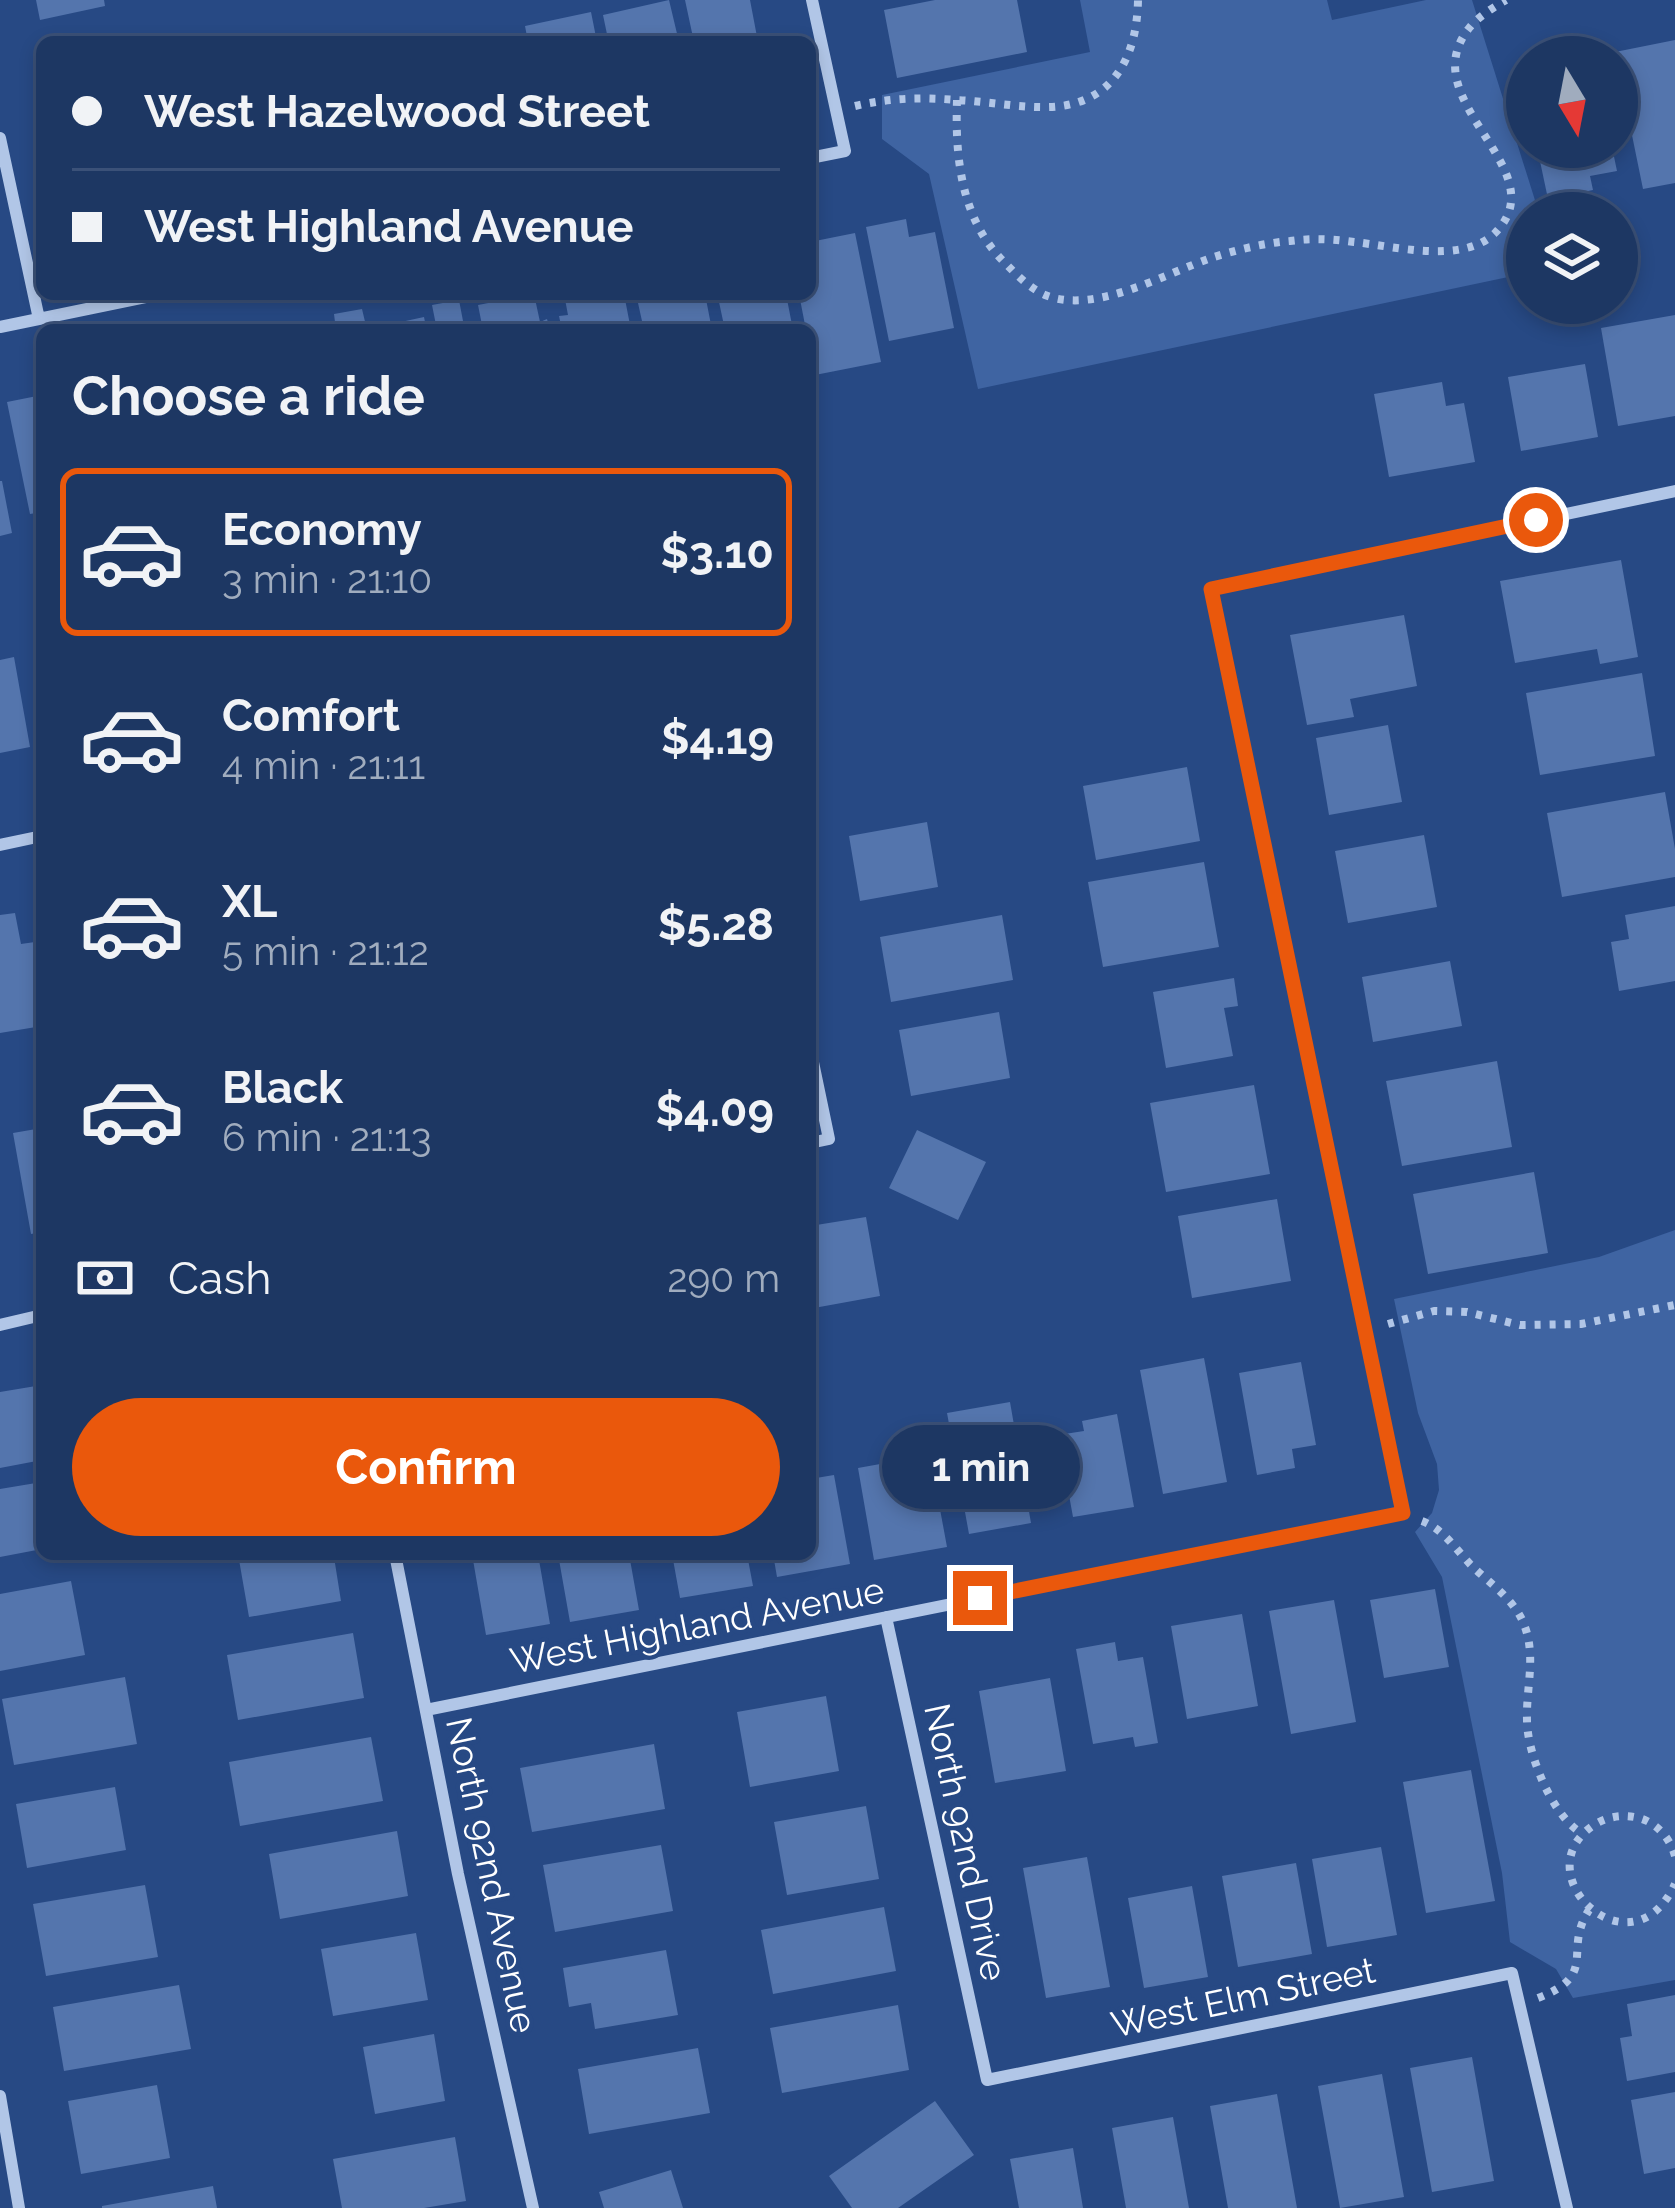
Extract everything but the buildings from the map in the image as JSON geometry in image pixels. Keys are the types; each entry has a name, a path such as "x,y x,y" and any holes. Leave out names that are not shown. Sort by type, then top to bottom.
{"street":[{"path":"812,0 845,151 816,157"},
{"path":"0,138 39,319"},
{"path":"0,328 131,300"},
{"path":"1403,1513 1211,589 1675,491"},
{"path":"0,844 36,837"},
{"path":"816,1077 829,1139 816,1142"},
{"path":"0,1325 36,1317"},
{"name":"West Highland Avenue","path":"426,1710 1403,1513"},
{"name":"North 92nd Avenue","path":"396,1560 458,1874 533,2208"},
{"name":"North 92nd Drive","path":"886,1617 987,2080"},
{"name":"West Elm Street","path":"987,2080 1512,1972 1520,2004"},
{"path":"1520,2004 1567,2208"},
{"path":"0,2096 20,2208"}],"path":[{"path":"836,110 877,100 1045,107 1083,100 1117,76 1128,60 1138,0"},
{"path":"956,100 964,195 976,223 994,250 1044,295 1084,300 1107,296 1214,257 1283,241 1319,238 1452,250 1494,234 1506,216 1511,195 1510,179 1460,95 1454,69 1470,27 1506,0"},
{"path":"1365,1329 1434,1311 1467,1312 1505,1323 1581,1324 1675,1305"},
{"path":"1403,1513 1433,1526 1512,1604 1524,1622 1532,1663 1527,1731 1534,1757 1558,1811 1569,1827 1582,1834"},
{"path":"1675,1856 1662,1832 1647,1821 1611,1817 1582,1834 1570,1865 1571,1882 1589,1910 1620,1922 1637,1921 1671,1903 1675,1884"},
{"path":"1520,2004 1562,1988 1572,1979 1581,1925 1589,1910"}],"shaded area":[{"path":"1080,0 1327,0 1332,20 1426,0 1472,0 1506,108 1506,168 1525,168 1532,192 1506,192 1506,277 978,389 929,174 882,139 882,95 1090,52"},
{"path":"1675,1230 1675,1980 1573,1998 1556,1969 1510,1942 1502,1873 1442,1577 1415,1532 1432,1513 1439,1490 1437,1464 1418,1413 1394,1299 1599,1257"}],"route":[{"path":"980,1598 1403,1513 1211,589 1536,520"}]}
